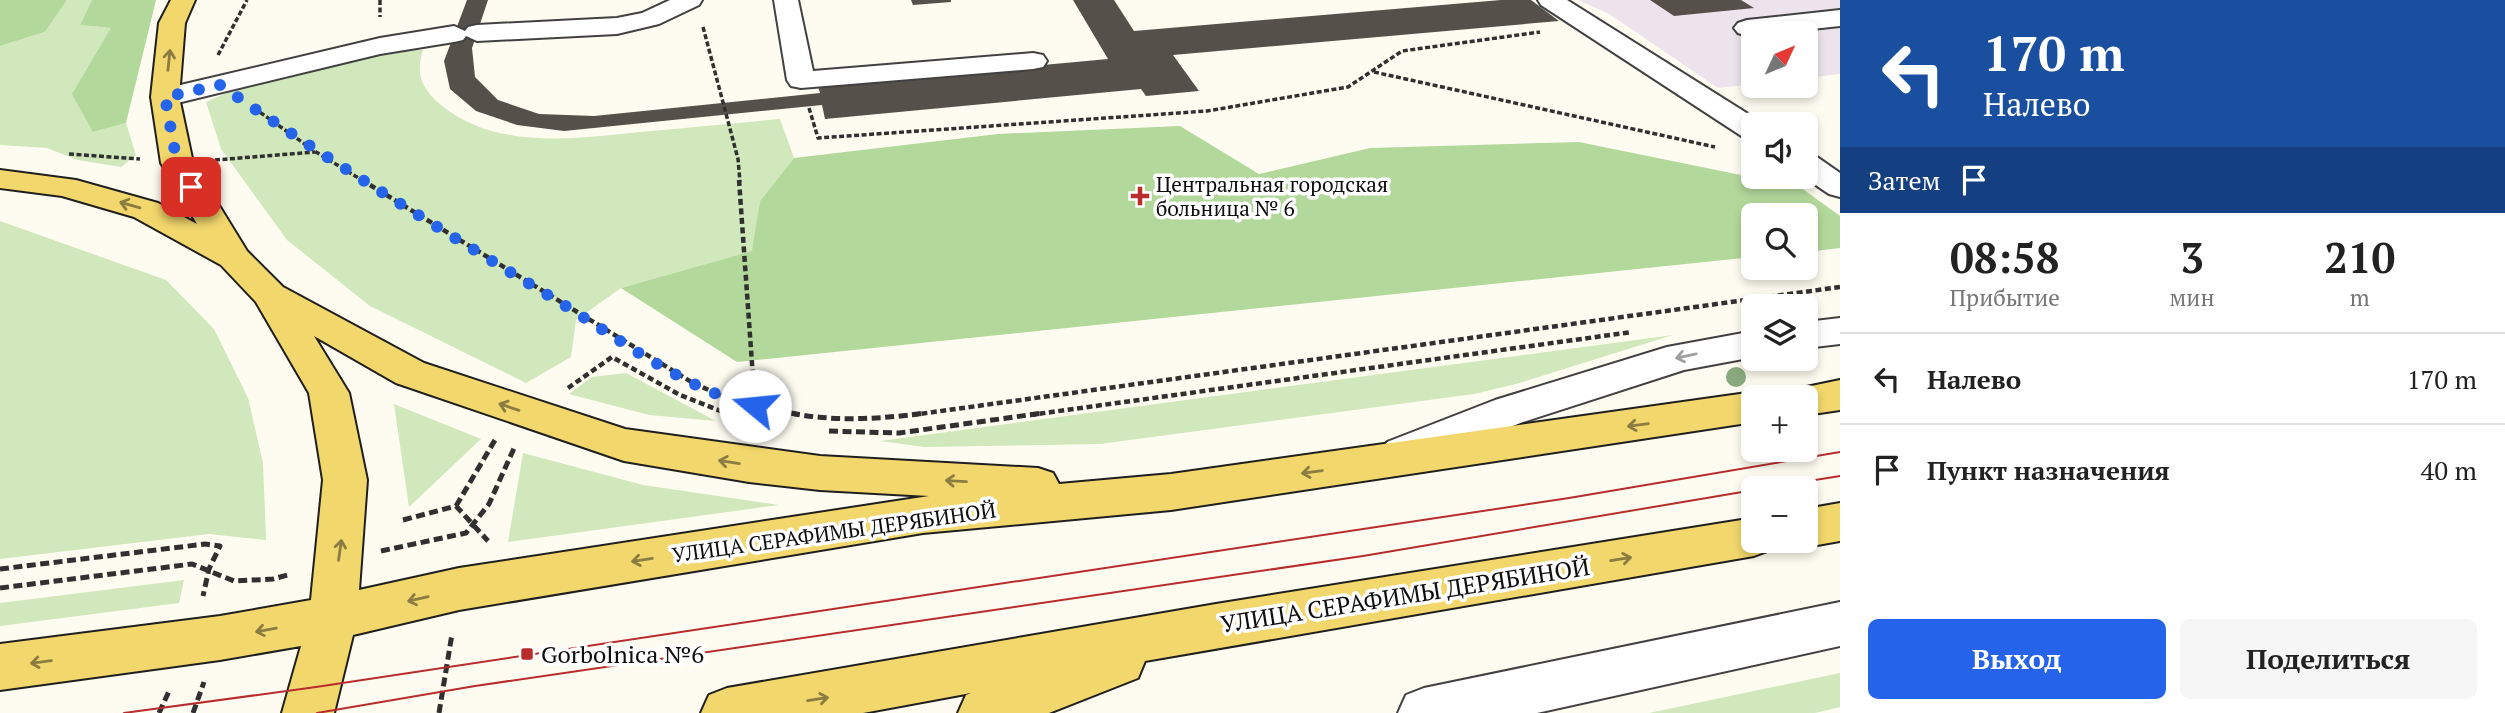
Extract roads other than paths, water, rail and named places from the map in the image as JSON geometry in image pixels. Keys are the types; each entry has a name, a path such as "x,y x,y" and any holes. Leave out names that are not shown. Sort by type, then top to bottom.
{"main road":[{"path":"183,0 172,23 165,97 177,163 234,258 270,295 329,393 345,480 333,618 308,713"},
{"path":"0,179 65,187 146,210 234,258"},
{"path":"270,295 410,373 624,445 749,465 820,473 1171,492"},
{"path":"1818,398 1840,394"},
{"name":"УЛИЦА СЕРАФИМЫ ДЕРЯБИНОЙ","path":"0,667 211,639 333,618 459,589 923,515 1171,492 1741,409"},
{"path":"1818,526 1840,522"},
{"name":"УЛИЦА СЕРАФИМЫ ДЕРЯБИНОЙ","path":"727,713 1216,626 1741,539"},
{"path":"984,713 1216,626"}],"street":[{"path":"165,97 380,46 466,33 617,26 650,19 690,0"},
{"path":"786,0 801,80 1033,61"},
{"path":"1564,4 1741,122"},
{"path":"1812,21 1840,18"},
{"path":"1818,172 1840,187"},
{"path":"1818,334 1840,331"},
{"name":"УЛИЦА СЕРАФИМЫ ДЕРЯБИНОЙ","path":"1380,463 1509,411 1681,356 1741,346"},
{"path":"1424,713 1840,624"}],"tram line":[{"path":"124,713 316,687 1569,498 1840,452"},
{"path":"1818,480 1840,476"},
{"path":"317,713 475,686 1363,556 1741,492"}],"place":[{"name":"Центральная городская больница № 6","path":"1140,196"},
{"name":"Gorbolnica №6","path":"527,654"}]}
